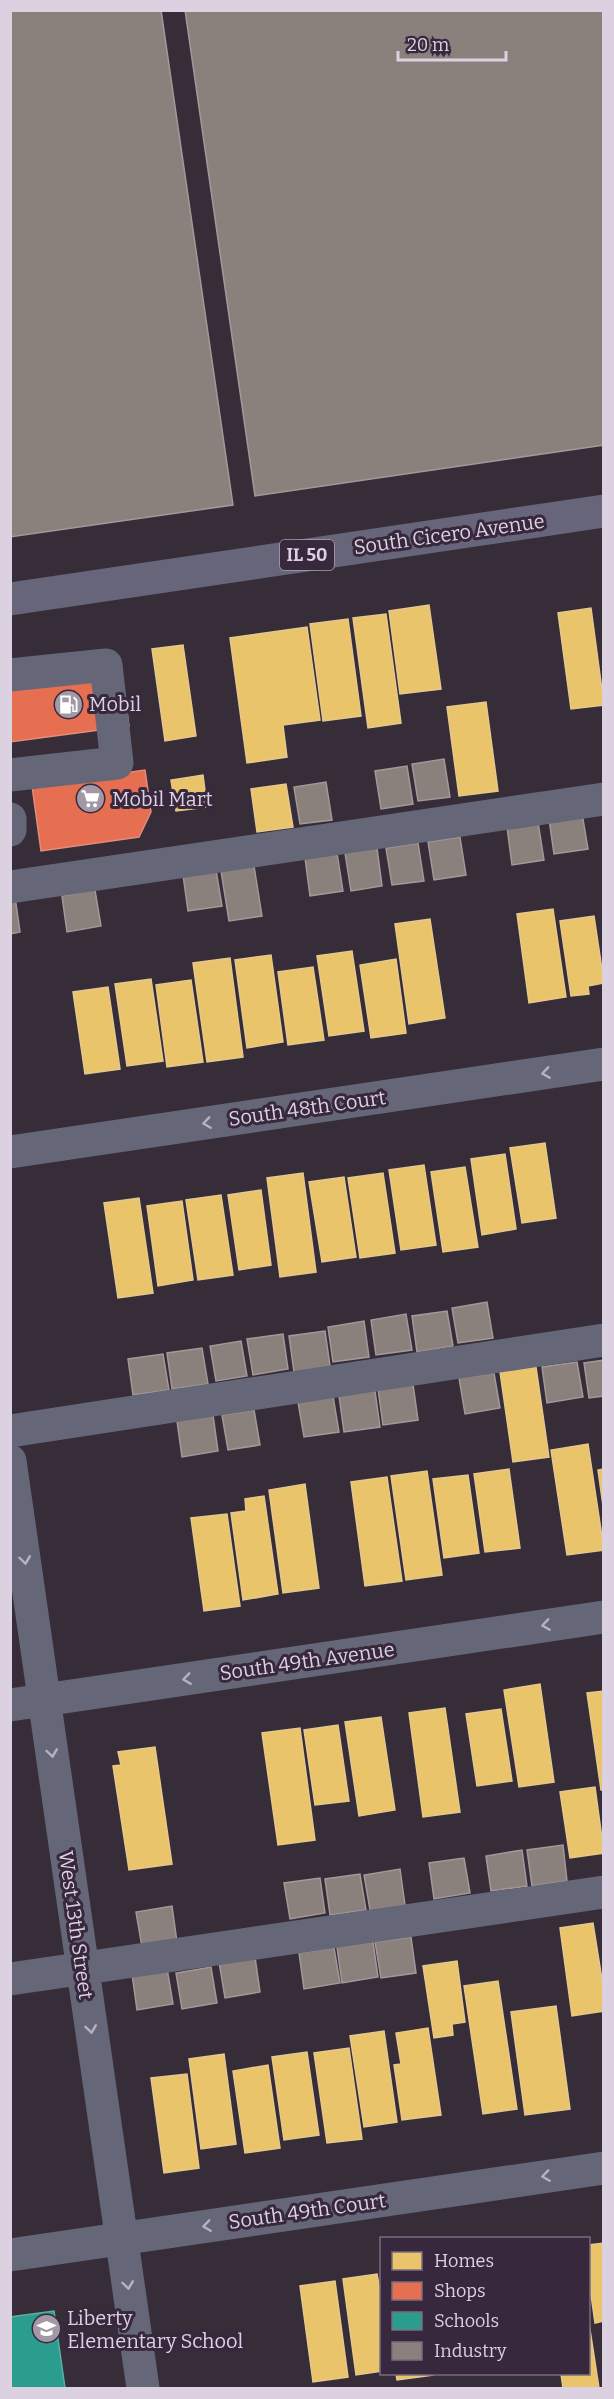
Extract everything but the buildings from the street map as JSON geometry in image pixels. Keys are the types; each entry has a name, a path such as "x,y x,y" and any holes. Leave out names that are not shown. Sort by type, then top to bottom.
{"main road":[{"name":"South Cicero Avenue","path":"10,599 603,511"}],"street":[{"path":"10,675 106,665 117,763 10,775"},
{"path":"10,887 603,799"},
{"path":"10,819 10,830"},
{"name":"South 48th Court","path":"10,1152 603,1064"},
{"path":"10,1431 603,1340"},
{"name":"West 13th Street","path":"10,1461 143,2388"},
{"name":"South 49th Avenue","path":"10,1705 603,1617"},
{"path":"10,1979 603,1892"},
{"name":"South 49th Court","path":"10,2255 603,2168"}],"place":[{"name":"Mobil","path":"68,704"},
{"name":"Mobil Mart","path":"91,799"},
{"name":"Liberty Elementary School","path":"46,2329"}]}
